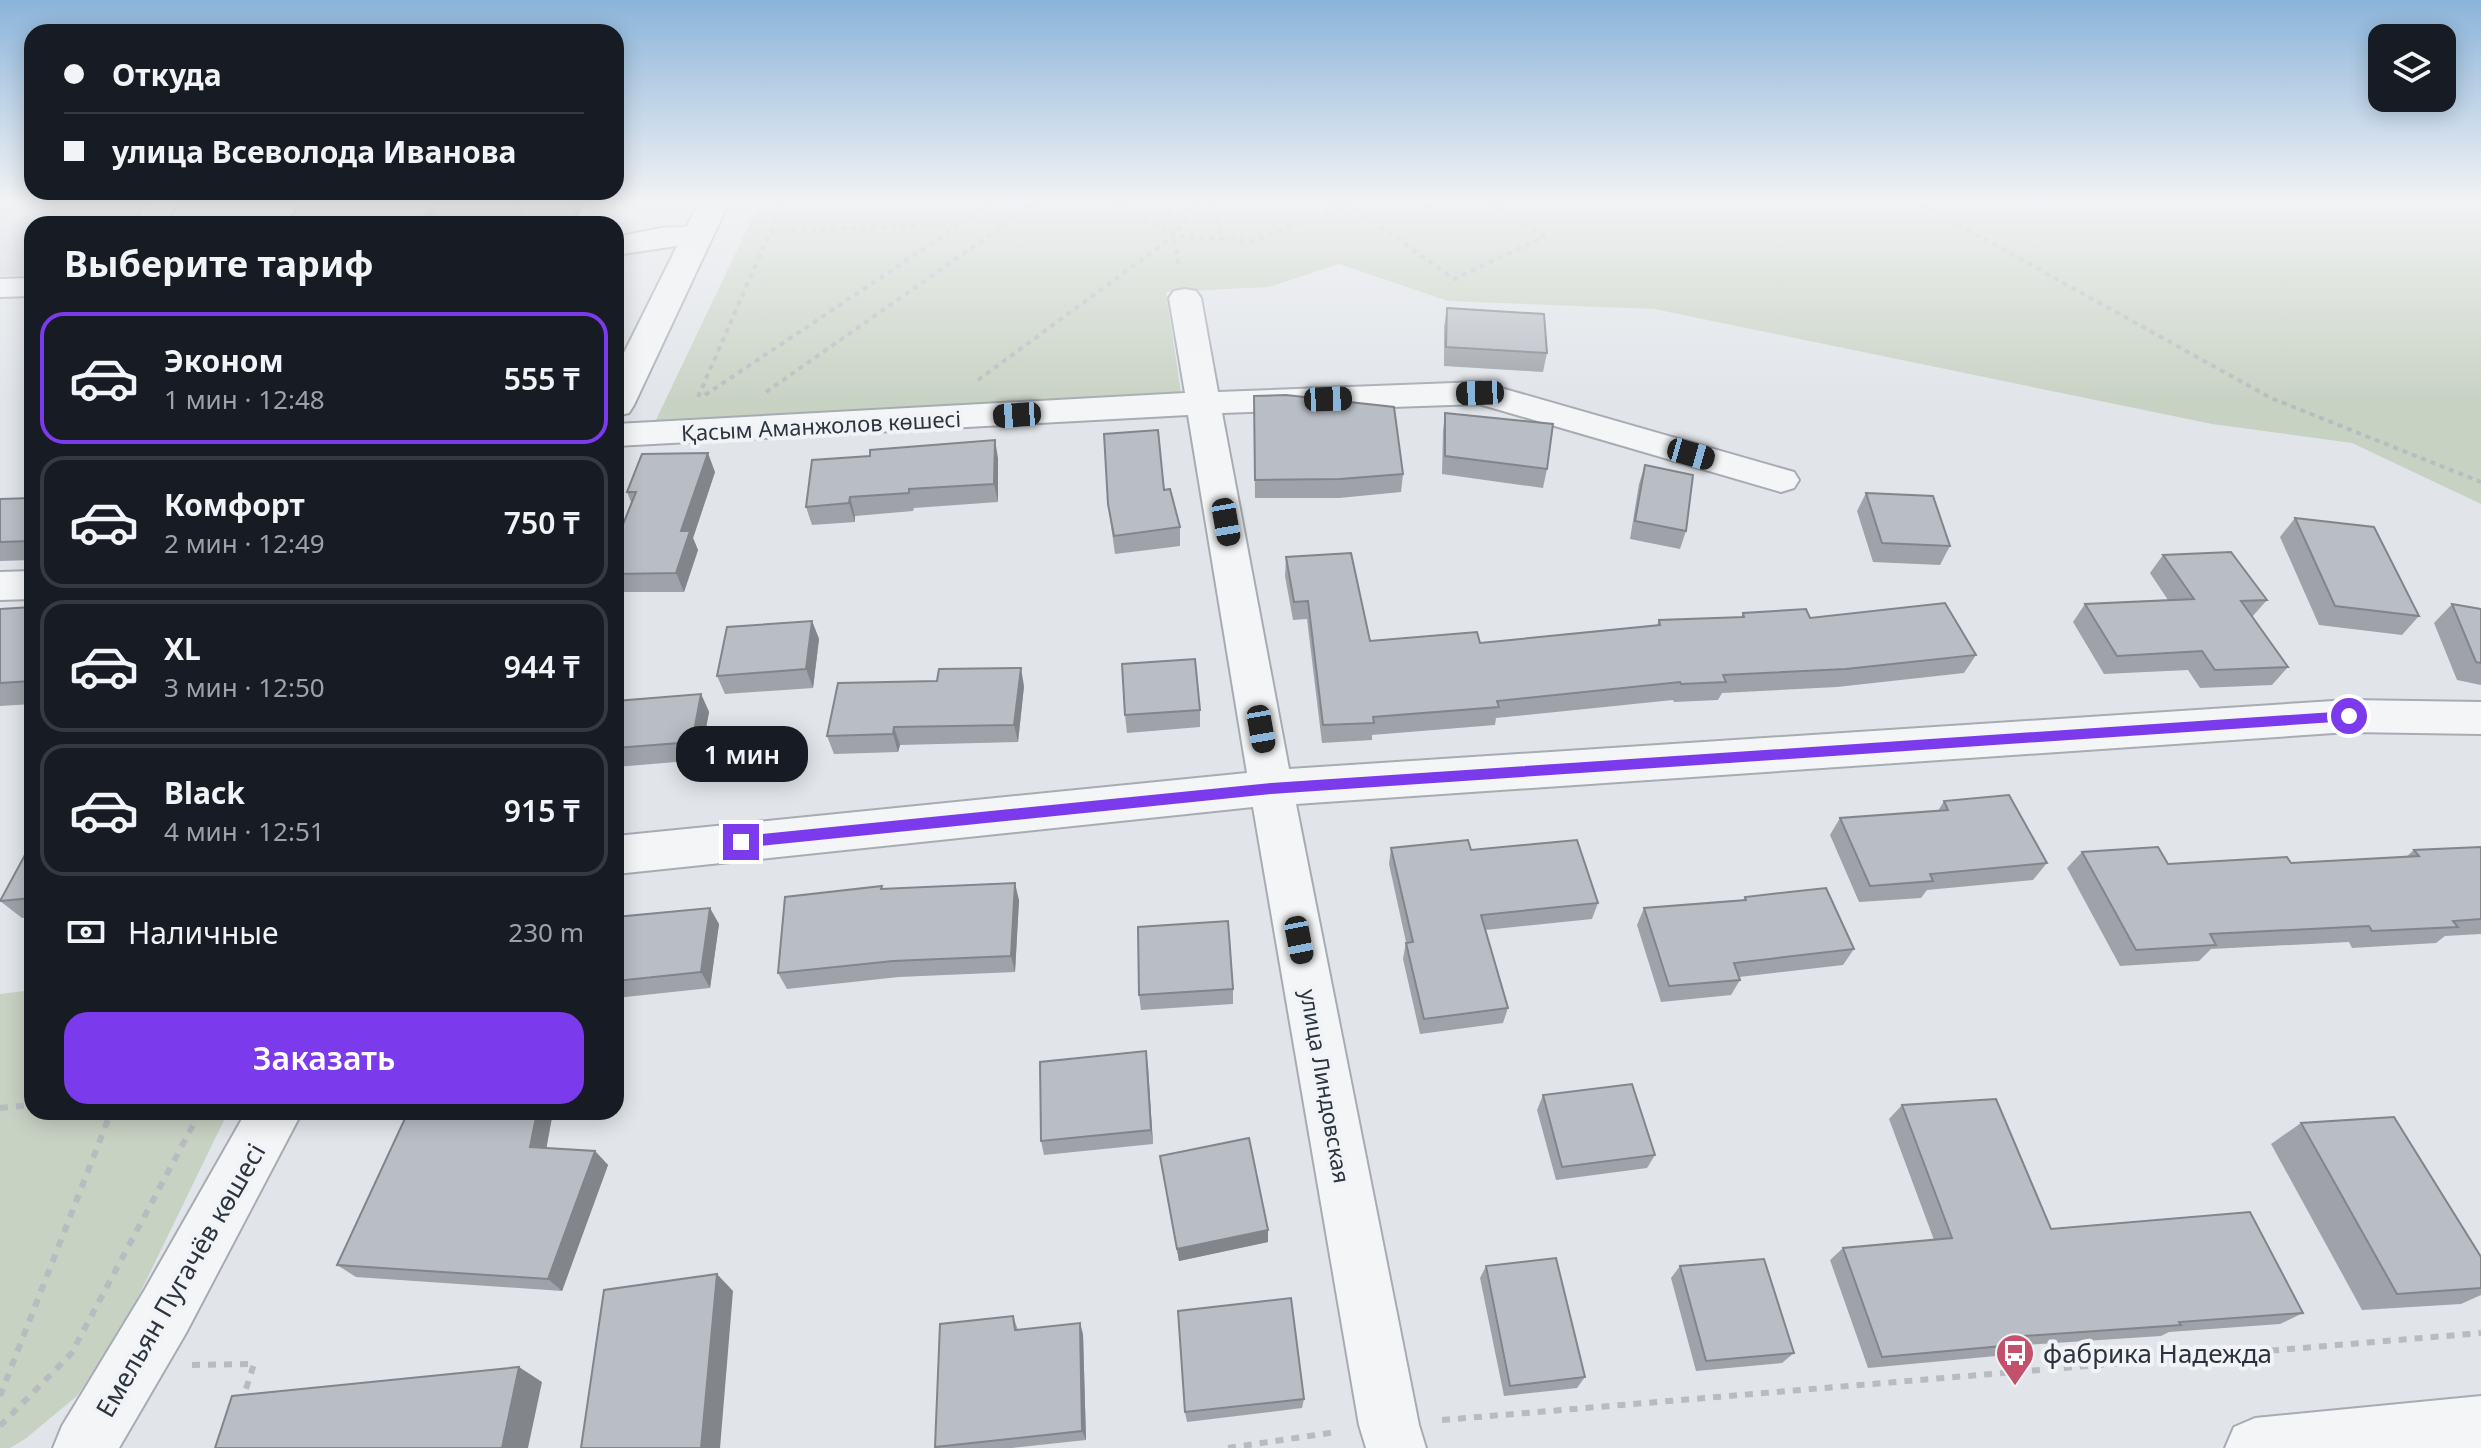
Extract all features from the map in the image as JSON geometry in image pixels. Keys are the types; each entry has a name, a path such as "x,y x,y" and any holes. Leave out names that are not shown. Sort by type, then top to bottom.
{"street":[{"path":"624,388 682,268"},
{"path":"0,288 24,287"},
{"name":"улица Линдовская","path":"1185,298 1206,403 1271,788 1392,1436"},
{"name":"Қасым Аманжолов көшесі","path":"624,435 1206,403 1480,393 1781,480"},
{"path":"0,586 24,585"},
{"path":"624,854 1271,788 2349,716 2481,718"},
{"name":"Емельян Пугачёв көшесі","path":"84,1448 165,1312 271,1120"},
{"path":"2255,1448 2481,1426"}],"path":[{"path":"755,268 697,400 896,268"},
{"path":"711,431 944,268"},
{"path":"923,420 1131,268"},
{"path":"1180,268 1185,298"},
{"path":"1438,268 1454,279 1478,268"},
{"path":"2036,268 2271,398 2481,482"},
{"path":"0,1108 24,1106"},
{"path":"0,1396 108,1120"},
{"path":"0,1426 71,1354 196,1120"},
{"path":"1228,1448 1392,1436 2481,1333"},
{"path":"181,1366 254,1364 240,1406"}],"shaded area":[{"path":"0,268 24,268 24,274 0,276"}],"green space":[{"path":"729,268 1328,268 1269,287 1166,292 1181,393 654,424"},
{"path":"1350,268 2481,268 2481,504 2352,443 2212,424 1654,309 1448,301"},
{"path":"24,991 24,1120 224,1120 124,1326 77,1396 10,1448 0,1448 0,994"}],"building":[{"path":"1447,308 1544,314 1547,353 1446,347"},
{"path":"1286,395 1394,407 1403,474 1340,479 1255,480 1254,396"},
{"path":"1445,413 1553,424 1547,469 1445,456"},
{"path":"1158,430 1164,490 1170,489 1180,527 1114,536 1108,504 1104,434"},
{"path":"995,440 994,484 909,489 909,493 850,497 849,503 806,507 812,460 870,456 870,450"},
{"path":"708,453 681,531 690,531 676,573 624,574 624,522 636,492 627,492 642,454"},
{"path":"1645,465 1693,475 1686,531 1635,521"},
{"path":"1866,493 1933,496 1950,546 1882,543"},
{"path":"24,498 24,541 0,542 0,499"},
{"path":"2295,518 2374,527 2419,616 2335,606"},
{"path":"2231,552 2267,600 2241,601 2288,667 2215,670 2202,651 2117,656 2085,604 2194,599 2163,555"},
{"path":"1351,553 1370,641 1477,632 1480,643 1660,625 1659,620 1744,617 1743,613 1806,609 1810,618 1945,603 1976,655 1846,669 1723,675 1726,682 1680,682 1497,701 1499,707 1373,717 1374,723 1323,725 1308,601 1294,602 1286,557"},
{"path":"2452,604 2481,609 2481,663 2476,662"},
{"path":"24,608 24,682 0,683 0,609"},
{"path":"812,621 806,669 717,676 727,627"},
{"path":"1195,659 1200,710 1125,715 1122,664"},
{"path":"1021,668 1014,725 894,727 893,734 827,736 838,683 937,681 939,669"},
{"path":"701,694 692,742 624,747 624,700"},
{"path":"2009,795 2047,863 1930,874 1933,881 1870,886 1840,818 1948,810 1944,801"},
{"path":"1468,840 1471,850 1577,840 1598,903 1481,915 1508,1008 1424,1019 1406,943 1413,942 1391,848"},
{"path":"2158,847 2168,864 2287,857 2291,863 2419,856 2414,850 2481,847 2481,919 2453,921 2458,927 2372,931 2369,926 2210,934 2216,945 2136,950 2082,852"},
{"path":"24,857 24,899 0,901"},
{"path":"1015,883 1011,956 893,961 778,973 785,897 882,886 881,889"},
{"path":"1826,888 1854,949 1734,963 1740,980 1669,986 1644,908 1746,900 1745,897"},
{"path":"710,908 701,972 624,980 624,916"},
{"path":"1228,921 1233,989 1139,995 1138,927"},
{"path":"1146,1051 1151,1130 1041,1141 1040,1062"},
{"path":"1632,1084 1655,1155 1562,1167 1543,1095"},
{"path":"1996,1099 2051,1229 2250,1212 2303,1313 2010,1337 2013,1345 1882,1357 1843,1248 1952,1238 1902,1105"},
{"path":"2394,1117 2481,1257 2481,1288 2397,1294 2301,1123"},
{"path":"404,1120 535,1120 530,1147 595,1151 548,1279 337,1265"},
{"path":"1249,1138 1268,1230 1177,1249 1160,1156"},
{"path":"1556,1258 1585,1377 1510,1386 1486,1266"},
{"path":"1764,1259 1794,1353 1706,1361 1680,1266"},
{"path":"717,1274 701,1448 581,1448 604,1290"},
{"path":"1291,1298 1304,1399 1185,1412 1178,1311"},
{"path":"1013,1316 1015,1330 1080,1323 1082,1431 935,1447 940,1324"},
{"path":"519,1367 502,1448 215,1448 232,1396"}],"place":[{"name":"фабрика Надежда","path":"2015,1387"}],"route":[{"path":"741,842 1271,788 2349,716"}]}
